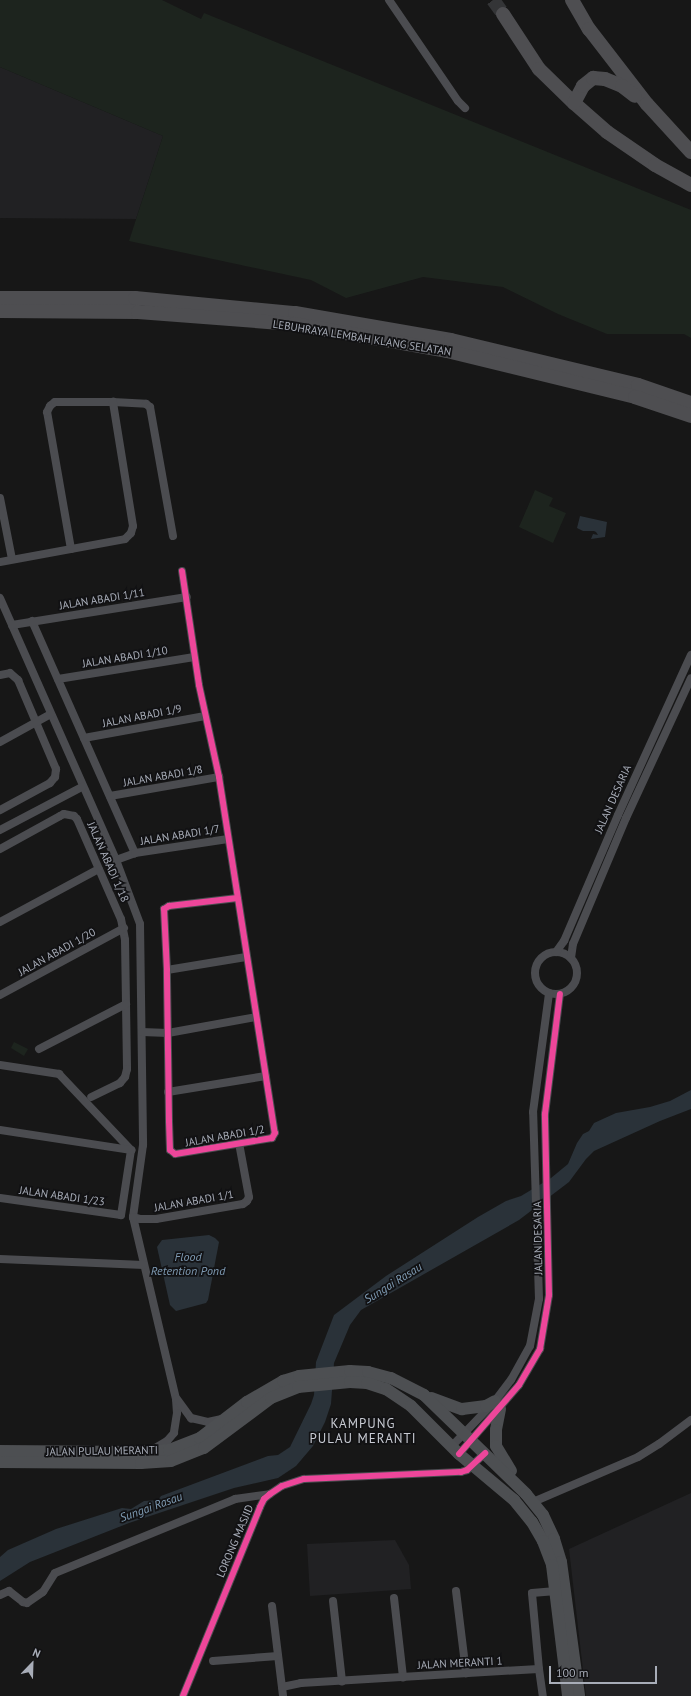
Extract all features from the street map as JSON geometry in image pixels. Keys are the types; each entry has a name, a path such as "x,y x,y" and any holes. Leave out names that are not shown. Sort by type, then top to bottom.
{"highway":[{"path":"572,0 592,33 647,104 658,118 691,152"},
{"path":"503,14 539,69 574,102 607,132 655,165 691,185"},
{"path":"574,102 583,86 593,78 605,79 622,86 647,104"},
{"name":"LEBUHRAYA LEMBAH KLANG SELATAN","path":"0,298 135,298 295,313 451,340 638,385 691,403"},
{"name":"LEBUHRAYA LEMBAH KLANG SELATAN","path":"0,310 138,312 294,324 447,351 634,397 691,416"}],"main road":[{"name":"JALAN PULAU MERANTI","path":"0,1451 148,1452 169,1450 200,1438 272,1386 298,1381 350,1377 368,1372 391,1378 424,1395 530,1498 543,1516 554,1539 561,1562 579,1696"},
{"name":"JALAN PULAU MERANTI","path":"350,1377 386,1389 411,1406 455,1450 514,1500 532,1522 543,1541 552,1565 568,1696"},
{"name":"JALAN PULAU MERANTI","path":"0,1462 141,1463 171,1461 204,1448 271,1398 298,1381"},
{"path":"424,1395 462,1409 498,1405 496,1446 530,1498"}],"street":[{"path":"389,0 458,101 465,108"},
{"path":"71,549 48,408 55,402 113,402 146,404 150,407 173,536"},
{"path":"0,562 125,539 128,537 132,530 113,402"},
{"path":"0,498 12,559"},
{"path":"182,571 187,597 194,656 205,716 219,777 238,898 246,957 266,1076 168,1092 167,970 164,909 169,906 238,898"},
{"name":"JALAN ABADI 1/11","path":"12,625 21,622 187,597"},
{"path":"0,598 82,787 116,860 140,924 144,1145 133,1217 176,1399 177,1424 174,1434 167,1441 148,1452"},
{"path":"32,621 135,853"},
{"name":"JALAN DESARIA","path":"556,952 564,940 618,815 691,655"},
{"name":"JALAN ABADI 1/10","path":"58,679 194,656"},
{"path":"0,674 10,673 15,675 56,769 55,777 50,783 0,810"},
{"name":"JALAN DESARIA","path":"455,1450 519,1385 540,1349 550,1295 544,1114 560,994 572,987 576,982 577,969 572,958 573,944 620,832 691,678"},
{"path":"0,742 51,714"},
{"name":"JALAN ABADI 1/9","path":"84,738 205,716"},
{"name":"JALAN ABADI 1/8","path":"110,796 219,777"},
{"path":"0,830 82,787"},
{"name":"JALAN ABADI 1/18","path":"0,849 60,816 69,814 77,819 121,918 126,940 127,1069 125,1077 120,1083 91,1097"},
{"name":"JALAN ABADI 1/7","path":"116,860 135,853 228,839"},
{"path":"0,922 99,869"},
{"name":"JALAN ABADI 1/20","path":"0,996 124,928"},
{"path":"560,994 544,991 536,982 534,971 539,959 544,955 556,952 567,954 572,958"},
{"path":"167,970 246,957"},
{"name":"JALAN DESARIA","path":"498,1405 530,1346 539,1298 533,1112 549,993"},
{"path":"39,1049 126,1004"},
{"path":"142,1032 168,1033 256,1017"},
{"path":"0,1065 59,1074 131,1150"},
{"name":"JALAN ABADI 1/2","path":"168,1092 170,1150 175,1154 272,1138 276,1133 266,1076"},
{"path":"0,1130 131,1150"},
{"name":"JALAN ABADI 1/1","path":"133,1217 148,1220 243,1204 249,1197 239,1143"},
{"name":"JALAN ABADI 1/23","path":"0,1198 121,1215 131,1150"},
{"path":"0,1259 144,1265"},
{"path":"176,1399 186,1414 198,1421 208,1422 229,1416"},
{"path":"530,1498 638,1457 659,1444 691,1420"},
{"name":"LORONG MASJID","path":"183,1696 260,1507 264,1499 270,1494 282,1486 304,1479 449,1474 467,1470 473,1466 485,1453"},
{"path":"0,1595 8,1591 23,1602 27,1603 43,1592 55,1573 235,1499 270,1494"},
{"path":"543,1696 532,1593 556,1591"},
{"path":"456,1592 466,1673"},
{"path":"394,1598 403,1677"},
{"path":"333,1601 342,1681"},
{"path":"272,1606 283,1696"},
{"path":"213,1661 278,1656"},
{"name":"JALAN MERANTI 1","path":"282,1687 301,1683 539,1669"}],"shaded area":[{"path":"0,0 162,0 201,19 204,13 691,210 691,338 684,334 607,334 558,314 503,287 423,277 346,298 311,280 129,241 163,136 0,67"},
{"path":"0,67 163,136 136,219 0,218"},
{"path":"535,490 553,498 549,506 566,513 553,543 519,527"},
{"path":"14,1042 28,1049 24,1056 11,1048"},
{"path":"691,1493 691,1696 586,1696 569,1549"},
{"path":"395,1540 409,1565 411,1589 310,1596 307,1544"}],"water":[{"path":"580,516 607,522 605,537 591,539 593,534 598,535 596,532 583,531 577,528"},
{"name":"Sungai Rasau","path":"691,1090 691,1109 660,1121 594,1151 586,1159 569,1182 519,1220 361,1310 350,1325 334,1363 331,1404 325,1422 313,1446 296,1466 278,1478 234,1488 129,1523 30,1562 0,1581 0,1557 8,1550 56,1529 122,1508 131,1509 144,1501 158,1500 161,1496 268,1456 278,1455 290,1447 314,1395 316,1362 334,1315 386,1276 478,1217 506,1201 521,1196 551,1178 568,1164 577,1143 583,1134 589,1131 594,1123 616,1113 650,1107 670,1101"},
{"name":"Flood Retention Pond","path":"209,1235 219,1242 208,1300 206,1303 176,1311 170,1305 157,1247 162,1240"}],"tunnel":[{"path":"493,0 503,14"}],"cycle path":[{"path":"182,571 199,685 219,777 275,1133 272,1138 175,1154 170,1150 167,970 164,909 169,906 238,898"},
{"path":"459,1454 519,1385 540,1349 549,1295 545,1114 560,994"},
{"path":"183,1696 260,1507 264,1499 270,1494 282,1486 304,1479 461,1472 467,1470 485,1453"}],"district":[{"name":"KAMPUNG PULAU MERANTI","path":"363,1432"}]}
